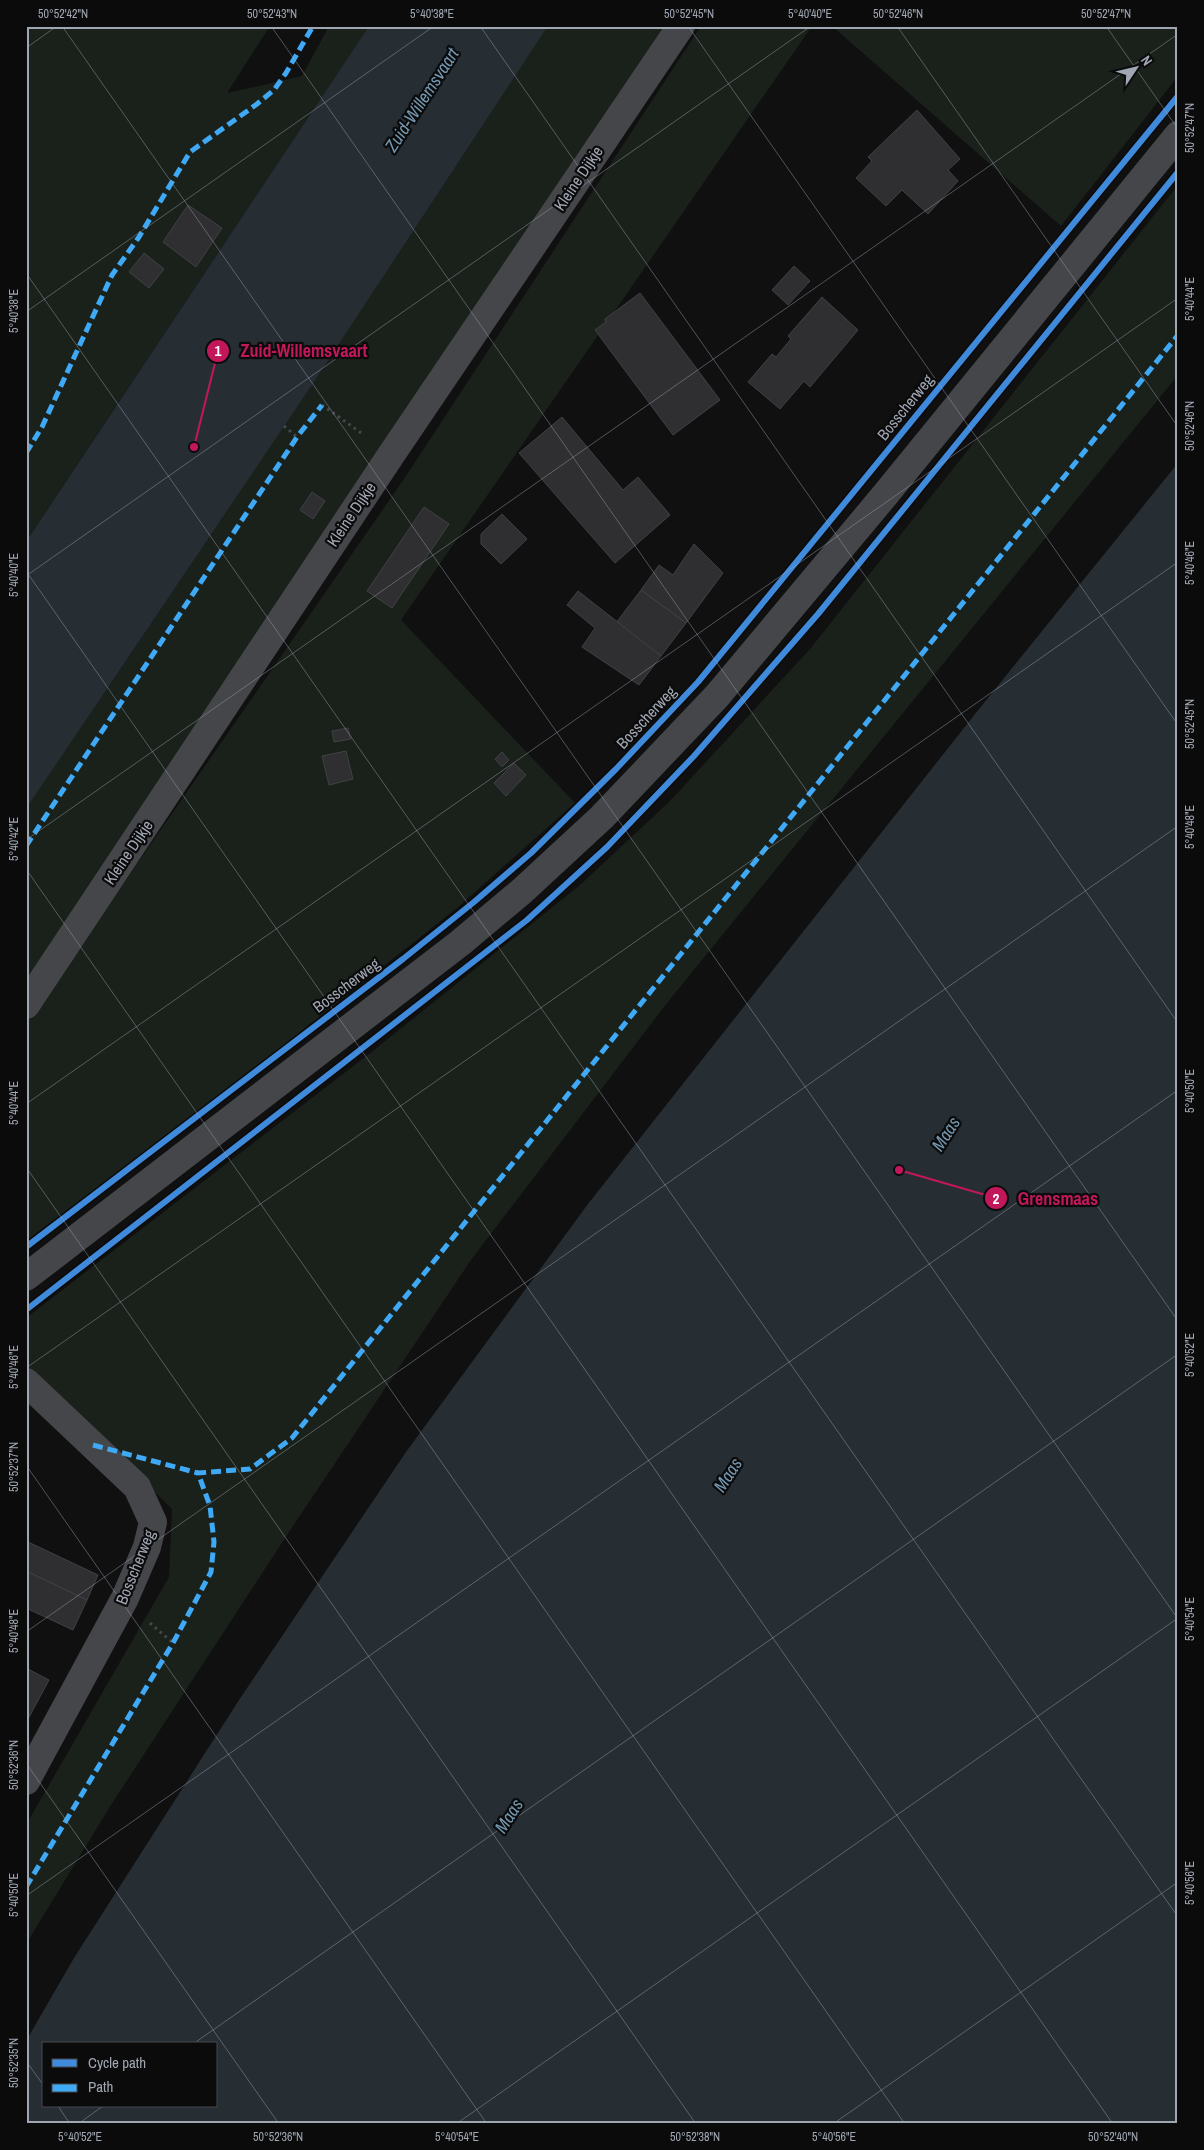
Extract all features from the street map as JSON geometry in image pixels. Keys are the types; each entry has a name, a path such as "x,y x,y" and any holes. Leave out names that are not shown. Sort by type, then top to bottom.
{"street":[{"name":"Kleine Dijkje","path":"26,1005 391,455 681,26"},
{"path":"26,1277 460,943 522,891 619,801 728,683 885,495 1178,135"},
{"name":"Bosscherweg","path":"26,1382 137,1487 153,1522 147,1547 125,1598 26,1781"}],"path":[{"path":"322,405 391,455"},
{"path":"284,426 297,437"}],"shaded area":[{"path":"26,26 270,26 227,93 302,76 329,26 369,26 26,542"},
{"path":"548,26 664,26 26,995 26,809 316,379"},
{"path":"701,26 812,26 401,620 575,803 457,908 218,1097 26,1241 26,1024 404,479"},
{"path":"832,26 1178,26 1178,76 1061,226"},
{"path":"1178,185 1178,375 667,1003 471,1260 289,1532 111,1805 26,1944 26,1825 169,1577 172,1509 26,1367 26,1318 369,1054 580,885 670,801 810,649"}],"water":[{"path":"369,26 548,26 316,379 26,809 26,542"},
{"name":"Maas","path":"1178,463 1178,2124 26,2124 26,2041 74,1958 239,1700 406,1452 588,1204 979,709"}],"building":[{"path":"917,110 960,159 948,170 958,181 928,214 902,190 886,206 856,178 872,161 868,157"},
{"path":"188,205 222,228 196,267 163,242"},
{"path":"144,253 164,269 149,288 129,272"},
{"path":"794,266 810,281 788,305 772,290"},
{"path":"640,293 720,400 673,435 595,330 606,322 605,319"},
{"path":"822,297 858,330 810,387 804,381 780,409 748,382 772,354 776,357 791,339 788,336"},
{"path":"562,417 623,490 638,477 670,515 615,563 519,453"},
{"path":"312,492 325,501 313,519 300,510"},
{"path":"424,507 449,524 392,608 367,591"},
{"path":"502,514 527,539 501,564 481,544 481,534"},
{"path":"694,544 723,573 686,623 641,590 659,565 673,575"},
{"path":"641,590 686,623 661,656 616,623"},
{"path":"578,591 661,656 639,685 582,647 595,628 567,605"},
{"path":"348,728 351,739 334,742 332,731"},
{"path":"346,751 353,779 329,785 322,756"},
{"path":"502,752 509,760 502,767 495,759"},
{"path":"514,763 526,775 506,796 494,783"},
{"path":"26,1541 98,1575 87,1600 26,1571"},
{"path":"26,1571 87,1600 73,1630 26,1608"},
{"path":"26,1668 49,1680 28,1719 26,1717"}],"marked path":[{"path":"26,453 42,427 112,275 139,237 190,152 274,90 313,26"},
{"path":"26,1887 173,1643 211,1572 214,1542 210,1506 198,1473 250,1469 292,1438 1178,335"},
{"path":"26,846 297,437 322,405"},
{"path":"93,1445 198,1473"}],"cycle path":[{"path":"26,1247 403,959 474,902 531,853 616,769 698,682 1178,96"},
{"path":"26,1310 527,920 607,847 694,756 818,614 1178,172"}],"place":[{"name":"Zuid-Willemsvaart","path":"194,447"},
{"name":"Grensmaas","path":"899,1170"}]}
